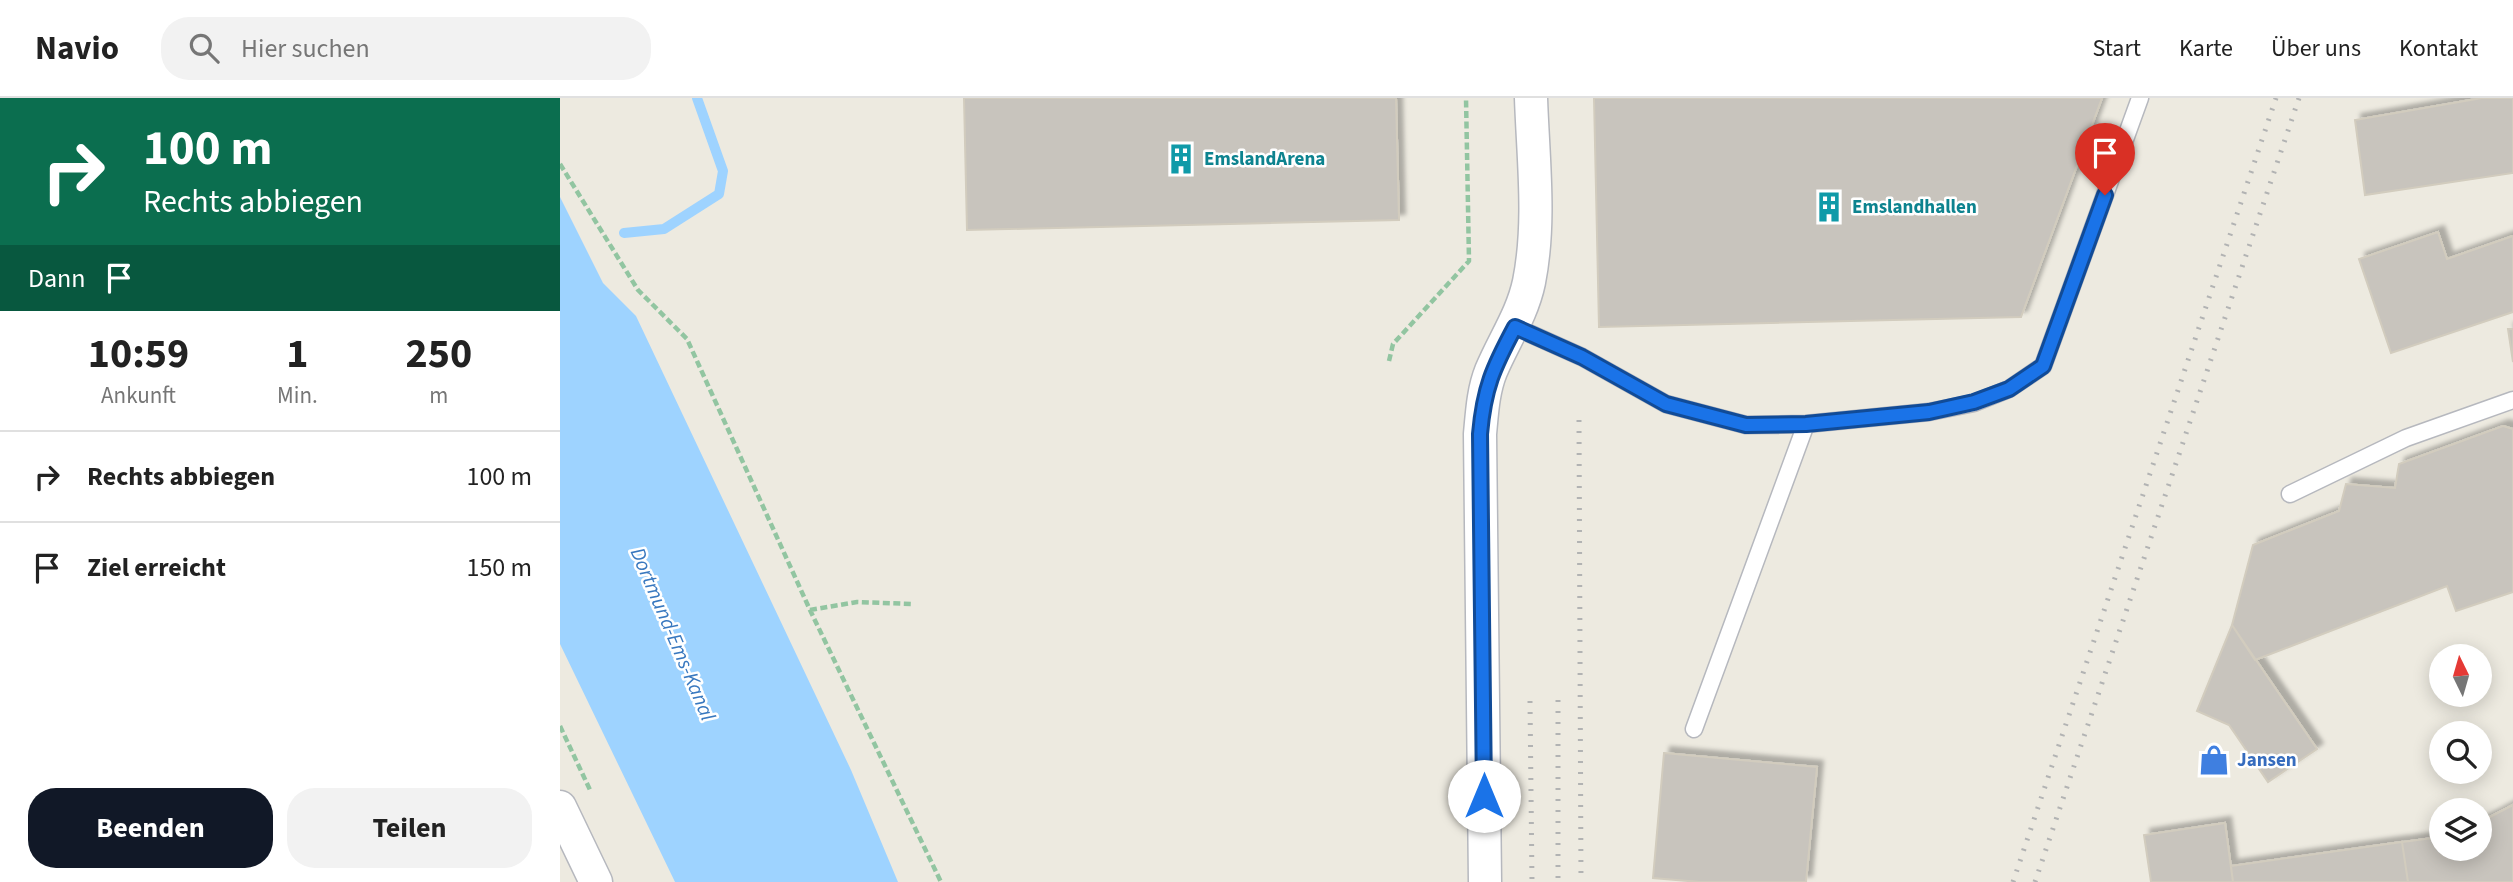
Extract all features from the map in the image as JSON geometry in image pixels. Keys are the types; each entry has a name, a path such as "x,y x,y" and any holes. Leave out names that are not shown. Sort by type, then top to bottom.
{"street":[{"path":"1485,882 1480,434 1483,401 1491,372 1515,327 1529,283 1536,235 1531,98"},
{"path":"560,807 596,882"}],"lane":[{"path":"1515,327 1582,357 1666,404 1746,425 1806,424 1929,412 1974,402 2009,389 2043,366 2140,98"},
{"path":"2290,494 2406,438 2513,400"},
{"path":"1694,729 1806,424"}],"path":[{"path":"1389,361 1392,344 1469,261 1465,98"},
{"path":"560,164 638,290 687,339 810,610 941,882"},
{"path":"810,610 856,602 911,604"}],"water":[{"name":"Dortmund-Ems-Kanal","path":"560,197 603,283 636,316 851,770 898,882 675,882 560,644"}],"building":[{"name":"EmslandArena","path":"964,98 1396,98 1399,220 967,230"},
{"name":"Emslandhallen","path":"1594,98 2102,98 2021,317 1599,327"},
{"path":"2482,98 2513,98 2513,173 2365,195 2355,120"},
{"path":"2438,232 2447,259 2513,236 2513,312 2391,353 2359,259"},
{"path":"2508,329 2513,329 2513,362"},
{"path":"2503,426 2513,429 2513,592 2456,611 2447,586 2255,660 2232,625 2253,545 2339,511 2346,484 2395,488 2399,464"},
{"path":"2232,625 2317,749 2268,782 2229,725 2197,711"},
{"path":"1664,753 1817,767 1806,882 1700,882 1653,878"},
{"path":"2513,805 2513,882 2408,882 2402,842 2429,839 2429,861 2492,861 2492,816"},
{"path":"2225,823 2233,882 2151,882 2144,835"},
{"path":"2402,842 2408,882 2233,882 2231,866"}],"waterway":[{"path":"624,233 664,229 719,194 723,171 697,98"}],"railway":[{"path":"2013,882 2276,98"},
{"path":"2035,882 2299,98"},
{"path":"1579,420 1581,882"},
{"path":"1558,700 1558,882"},
{"path":"1530,701 1532,882"}],"place":[{"name":"EmslandArena","path":"1181,159"},
{"name":"Emslandhallen","path":"1829,207"},
{"name":"Jansen","path":"2214,760"}],"route":[{"path":"1484,796 1480,434 1483,401 1491,372 1515,327 1582,357 1666,404 1746,425 1806,424 1929,412 1974,402 2009,389 2043,366 2105,195"}]}
